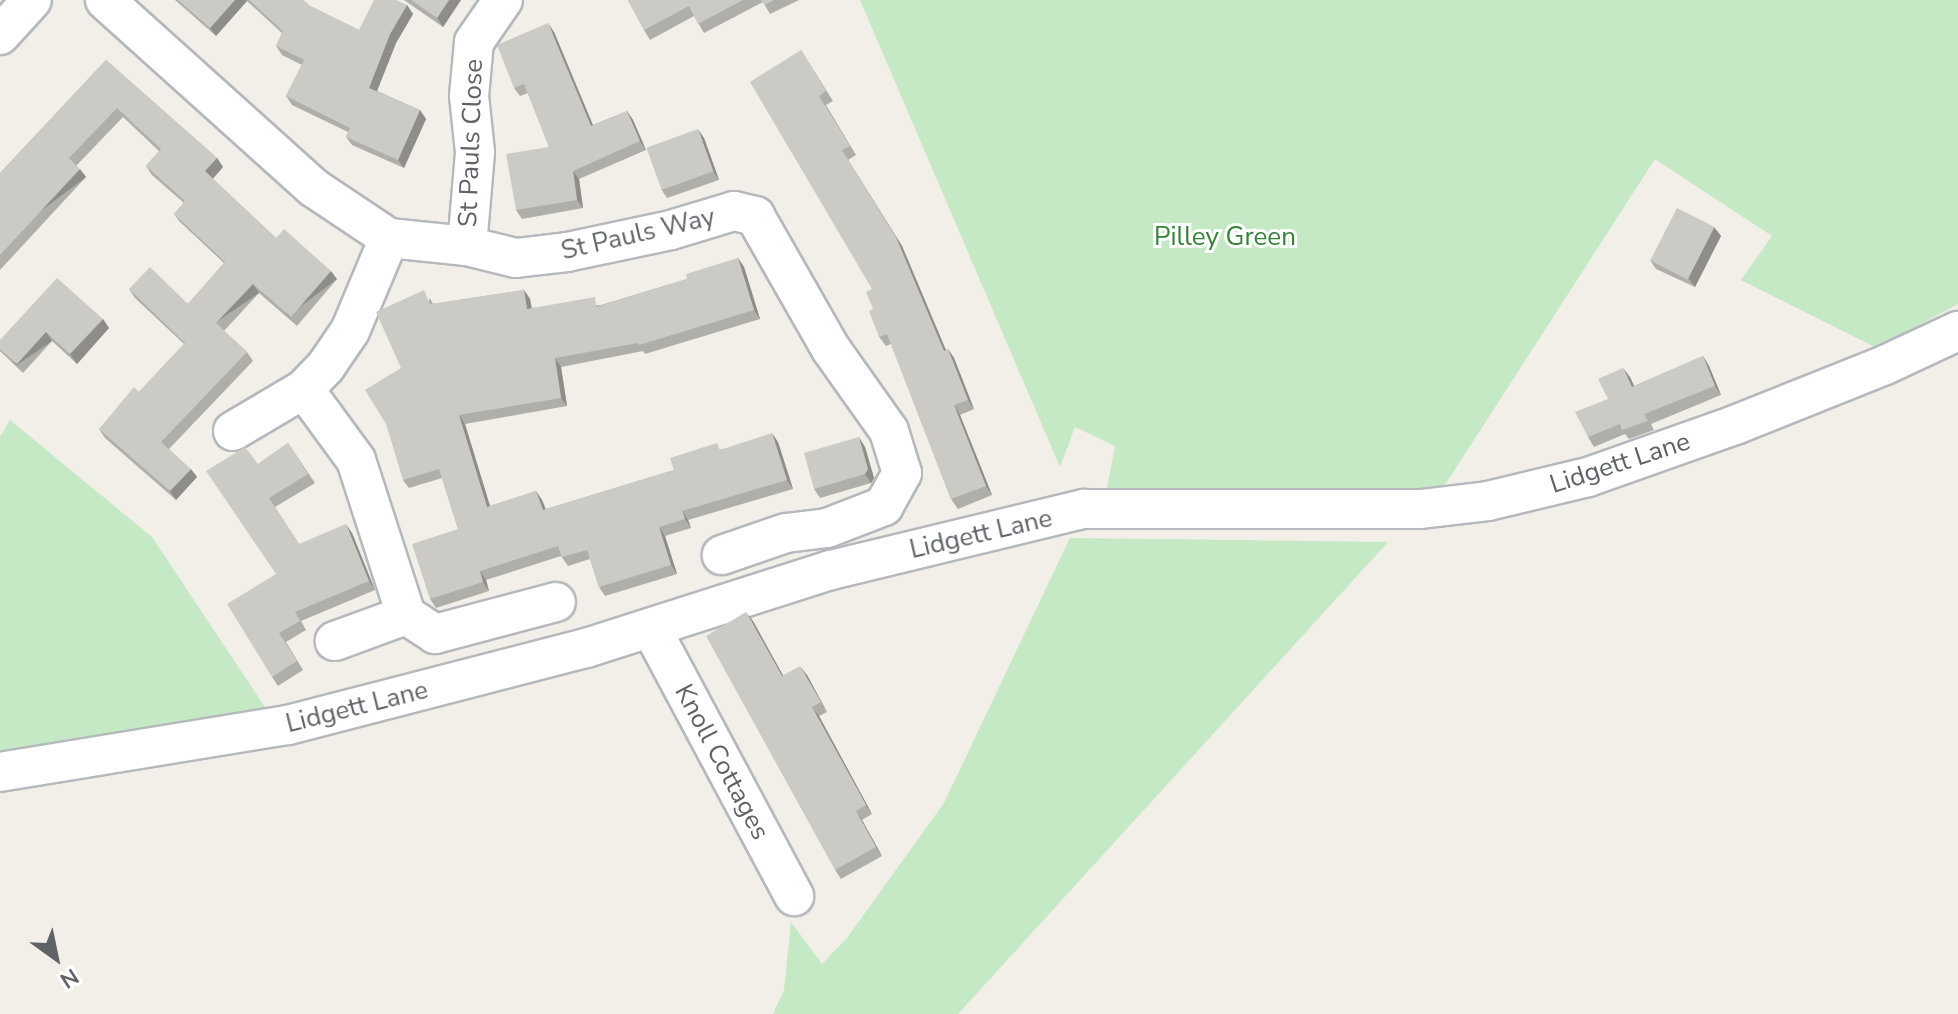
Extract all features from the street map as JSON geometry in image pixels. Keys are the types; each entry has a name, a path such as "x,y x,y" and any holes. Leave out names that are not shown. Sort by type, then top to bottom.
{"street":[{"path":"0,35 32,0"},
{"name":"St Pauls Way","path":"105,0 314,188 389,238 467,246 516,258 567,252 642,236 734,211 755,216 831,349 889,431 902,473 884,506 827,528 786,533 722,555"},
{"name":"St Pauls Close","path":"467,246 475,152 469,96 474,42 503,0"},
{"path":"233,431 304,389 326,366 350,331 389,238"},
{"name":"Lidgett Lane","path":"0,772 288,725 651,628 831,570 1084,509 1421,509 1488,501 1588,477 1735,425 1885,365 1958,331"},
{"path":"304,389 356,460 406,615 435,634 556,602"},
{"path":"335,641 406,615"},
{"name":"Knoll Cottages","path":"651,628 794,896"}],"green space":[{"name":"Pilley Green","path":"860,0 1958,0 1958,304 1877,348 1741,280 1772,236 1655,159 1443,488 1106,493 1115,446 1075,427 1060,467"},
{"path":"10,420 152,537 267,710 0,789 0,437"},
{"path":"1070,538 1388,542 958,1014 773,1014 784,990 791,922 822,964 847,938 944,803"}],"building":[{"path":"178,0 235,0 210,28"},
{"path":"249,0 303,0 359,30 374,0 396,0 407,5 390,34 369,88 420,110 398,160 346,137 350,128 286,96 304,60 276,46 283,31"},
{"path":"411,0 449,0 437,18"},
{"path":"628,0 743,0 698,24 689,6 644,30"},
{"path":"548,23 591,126 627,111 640,141 573,171 577,200 516,210 506,154 549,147 524,84 514,88 497,45"},
{"path":"801,50 826,91 819,96 850,146 842,150 896,237 944,351 948,349 968,400 954,405 986,486 951,499 887,334 879,337 869,311 873,309 866,292 872,289 750,82"},
{"path":"106,60 217,158 205,171 276,238 284,229 331,271 291,317 253,284 216,323 247,352 161,442 191,469 170,491 99,429 134,387 139,392 185,343 129,289 150,267 188,304 225,262 174,214 185,201 146,166 161,149 117,108 69,158 80,169 0,255 0,173"},
{"path":"698,129 713,171 662,190 646,148"},
{"path":"1677,208 1714,227 1688,280 1650,261"},
{"path":"738,258 754,310 639,345 555,358 561,398 459,415 487,507 536,491 543,510 674,470 670,458 717,443 720,450 772,433 787,480 682,511 685,519 659,527 671,565 599,587 587,550 562,557 558,546 480,571 483,582 430,599 412,544 458,529 439,469 403,480 386,424 365,390 401,368 376,312 424,290 430,304 524,290 527,309 595,297 596,307 687,279 686,274"},
{"path":"57,278 103,319 70,354 46,332 17,364 0,349 0,340"},
{"path":"1703,356 1715,386 1644,414 1648,421 1622,430 1620,424 1588,437 1575,412 1608,399 1598,379 1623,368 1632,387"},
{"path":"859,437 868,469 865,474 814,489 804,453"},
{"path":"288,443 308,474 269,498 299,544 346,524 369,581 295,612 300,621 279,633 297,661 272,677 227,604 276,574 206,471 245,447 258,464"},
{"path":"746,612 782,676 800,666 821,702 812,707 866,805 856,811 876,847 835,870 706,636"}]}
